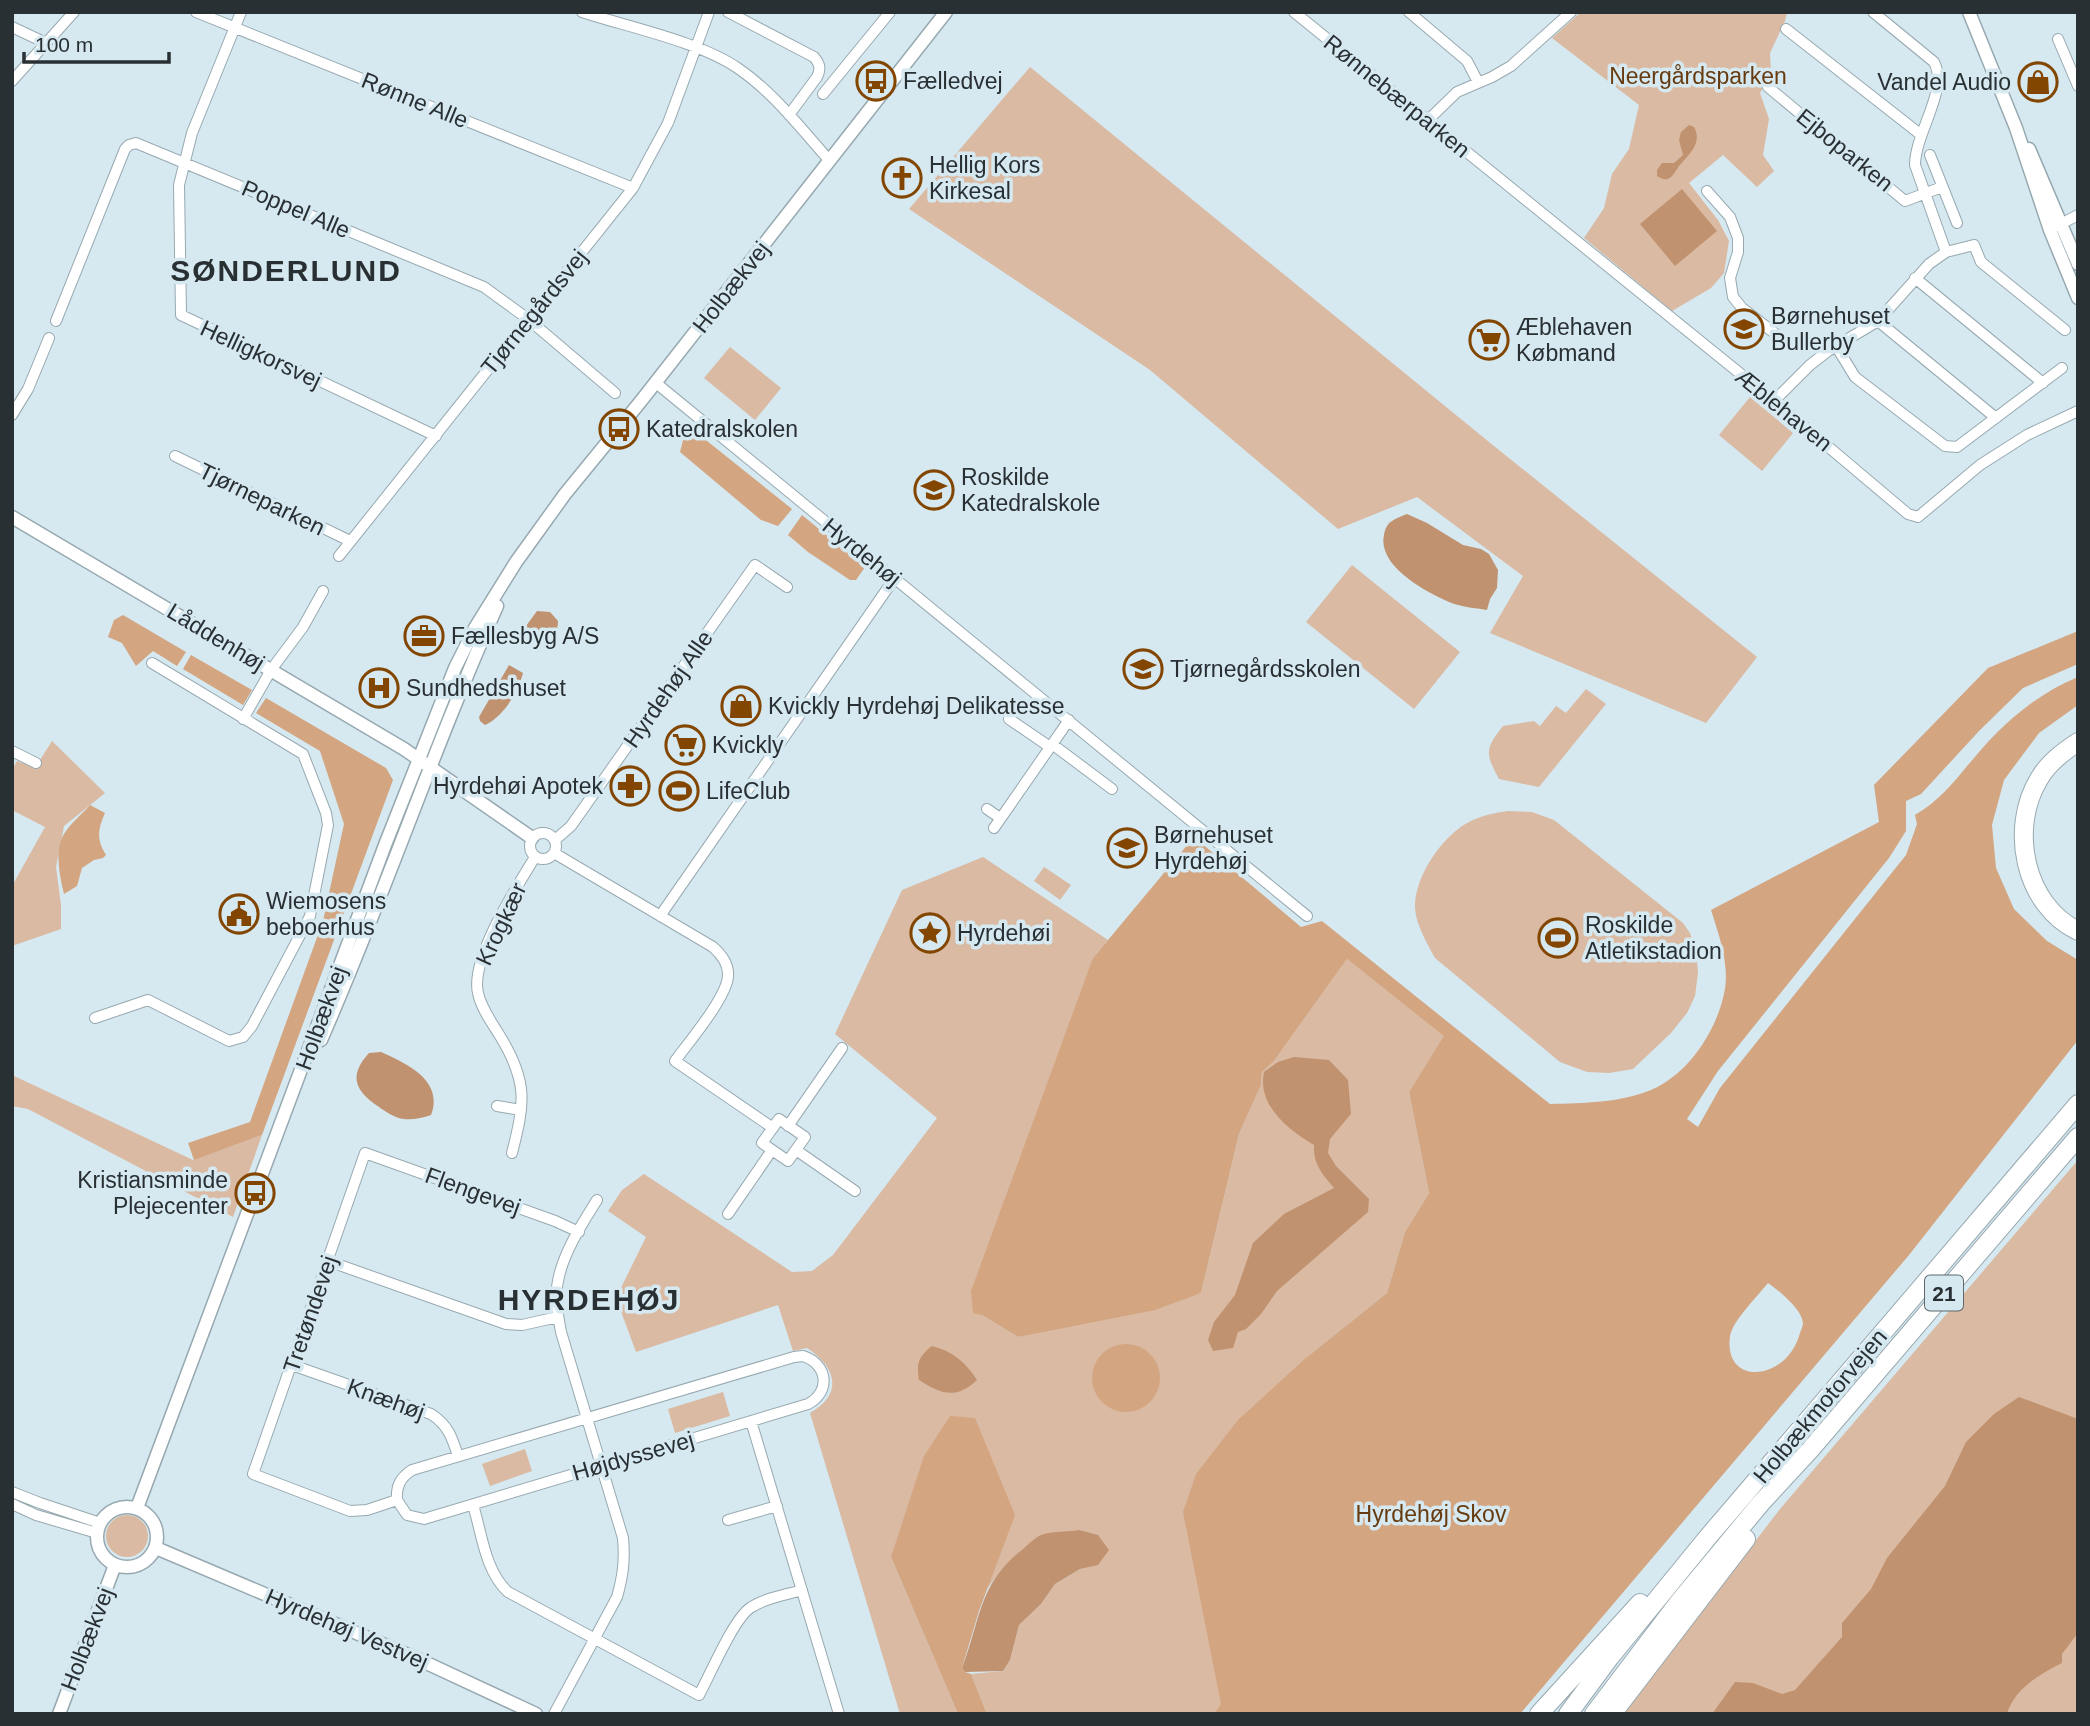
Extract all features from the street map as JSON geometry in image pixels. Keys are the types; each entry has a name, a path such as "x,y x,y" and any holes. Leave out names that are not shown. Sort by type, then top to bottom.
{"highway":[{"path":"2078,741 2056,757 2039,779 2027,805 2022,833 2025,861 2035,888 2051,911 2078,931"},
{"name":"Holbækmotorvejen","path":"1568,1714 1610,1657 1708,1537 2078,1104"},
{"name":"Holbækmotorvejen","path":"1594,1714 1679,1602 1762,1503 2078,1137"},
{"path":"1612,1714 1764,1516 1810,1450"},
{"path":"1539,1714 1660,1581 1708,1537"}],"street":[{"path":"12,81 74,12"},
{"name":"Rønne Alle","path":"196,12 634,188"},
{"name":"Helligkorsvej","path":"241,12 192,133 179,185 181,315 436,436"},
{"path":"582,12 696,48 739,69 789,115 830,162"},
{"name":"Tjørnegårdsvej","path":"339,556 634,188 668,123 709,12"},
{"path":"728,12 819,63 817,77 789,115"},
{"path":"824,94 890,12"},
{"name":"Rønnebærparken","path":"1294,12 1500,181"},
{"path":"1409,12 1467,61 1478,82"},
{"path":"1427,121 1457,92 1511,66 1571,12"},
{"name":"Ejboparken","path":"1873,12 1934,62 1938,70 1939,83 1920,134 1915,165 1946,252"},
{"path":"1969,12 2056,227 2078,298"},
{"name":"Holbækvej","path":"137,1508 418,759 457,664 475,628 516,562 565,494 830,162 942,14"},
{"path":"12,27 46,43"},
{"path":"1786,29 1920,134"},
{"path":"2058,38 2078,86"},
{"name":"Ejboparken","path":"1768,87 1905,201 1942,187"},
{"name":"Poppel Alle","path":"56,321 125,149 136,143 484,287 528,319 615,393"},
{"path":"1930,155 1957,223"},
{"name":"Æblehaven","path":"1500,181 1774,401 1908,514 1917,517 1980,465 2027,435 2078,411"},
{"path":"1707,191 1730,218 1738,238 1738,252 1730,278 1733,297 1742,308 1786,342 1816,344 1832,349 1855,377 1945,446 1957,447 2062,368"},
{"path":"2056,227 2078,215"},
{"path":"2056,227 2078,264"},
{"path":"1774,401 1810,365 1878,321 1929,264 1946,252 1974,245 1981,262 2065,330"},
{"path":"1915,278 2043,383"},
{"path":"1878,321 1996,418"},
{"path":"12,415 28,389 49,338"},
{"name":"Hyrdehøj","path":"656,383 1307,916"},
{"name":"Tjørneparken","path":"175,456 350,541"},
{"name":"Låddenhøj","path":"12,517 430,767"},
{"name":"Holbækvej","path":"281,1130 380,900 463,682 516,562"},
{"name":"Hyrdehøj Alle","path":"555,841 571,826 755,565 787,587"},
{"path":"660,916 894,579"},
{"path":"243,719 271,670 303,627 323,590"},
{"path":"95,1018 148,1000 229,1041 243,1037 252,1026 310,916 328,825 303,754 152,663"},
{"path":"1009,719 1051,745 1112,789"},
{"path":"994,828 1069,720"},
{"path":"12,751 36,763"},
{"path":"430,767 532,838"},
{"path":"987,809 1000,818"},
{"path":"544,833 555,841 554,853 547,859 535,857 530,848 532,838 544,833"},
{"path":"554,853 713,947 723,957 729,977 724,992 675,1061 773,1128"},
{"name":"Krogkær","path":"512,1153 522,1091 516,1061 483,1007 477,992 477,980 497,923 535,857"},
{"path":"788,1126 842,1048"},
{"path":"497,1107 521,1110"},
{"path":"779,1119 805,1137 788,1161 762,1143 773,1128 779,1119"},
{"path":"728,1214 772,1150"},
{"path":"796,1150 855,1191"},
{"name":"Flengevej","path":"365,1153 579,1232"},
{"name":"Tretøndevej","path":"365,1153 253,1474 350,1511 367,1510 397,1500"},
{"path":"554,1714 617,1597 625,1560 623,1538 558,1317 558,1281 579,1232 597,1200"},
{"path":"328,1261 506,1324 522,1325 558,1317"},
{"name":"Højdyssevej","path":"803,1356 817,1363 824,1378 824,1387 815,1400 473,1505 424,1519 407,1515 397,1500 396,1491 404,1475 412,1470 587,1418 794,1357 803,1356"},
{"name":"Knæhøj","path":"292,1366 431,1414 443,1422 451,1434 458,1457"},
{"path":"751,1421 839,1714"},
{"path":"12,1492 99,1528"},
{"path":"12,1504 36,1515 99,1528"},
{"path":"473,1505 492,1571 499,1584 508,1592 699,1695 748,1609 760,1602 802,1590"},
{"path":"728,1520 777,1506"},
{"path":"116,1508 137,1508 145,1512 156,1526 156,1548 144,1563 134,1566 115,1565 101,1552 99,1528 107,1514 116,1508"},
{"name":"Hyrdehøj Vestvej","path":"156,1548 420,1660 536,1714"},
{"name":"Holbækvej","path":"59,1714 115,1565"}],"green space":[{"name":"Neergårdsparken","path":"1581,12 1787,12 1770,53 1771,74 1760,93 1769,119 1763,155 1774,171 1757,187 1723,155 1689,183 1718,220 1729,241 1724,273 1711,288 1672,311 1584,238 1604,208 1612,174 1629,149 1639,105 1552,38"},
{"path":"1030,67 1757,657 1706,723 1490,633 1523,576 1417,497 1338,529 1150,370 909,209"},
{"path":"730,347 781,388 755,420 704,378"},
{"path":"1750,397 1793,433 1762,471 1719,435"},
{"path":"687,425 792,509 778,526 761,520 680,452"},
{"path":"802,515 865,567 856,580 850,580 788,535"},
{"path":"1352,565 1460,652 1414,709 1306,622"},
{"path":"123,615 186,652 177,666 153,651 136,666 122,643 108,637 114,620"},
{"name":"Hyrdehøj Skov","path":"2078,631 2078,664 2023,688 1921,794 1906,801 1906,831 1889,858 1718,1071 1687,1119 1698,1127 1720,1088 1906,855 1917,824 1915,815 1943,794 2013,718 2037,699 2078,677 2078,705 2039,733 2004,780 1992,825 1996,868 2014,909 2047,941 2078,960 2078,1040 1909,1255 1520,1714 1214,1714 1221,1704 1183,1512 1196,1474 1238,1420 1307,1357 1387,1293 1405,1232 1429,1193 1409,1092 1444,1036 1347,959 1274,1061 1262,1072 1261,1085 1239,1134 1201,1293 1155,1310 1018,1337 982,1315 973,1313 971,1291 1093,958 1194,837 1301,927 1322,921 1550,1104 1601,1102 1639,1094 1665,1083 1678,1073 1700,1048 1716,1019 1725,989 1726,969 1711,910 1879,822 1874,785 1988,668","holes":["1768,1283 1799,1312 1802,1327 1793,1349 1783,1361 1758,1372 1746,1370 1736,1364 1730,1353 1730,1336 1736,1323"]},
{"path":"191,655 252,690 243,705 183,669"},
{"path":"1586,689 1606,704 1539,787 1499,779 1491,763 1489,751 1503,726 1534,721 1540,726 1556,706 1566,713"},
{"path":"266,698 386,768 393,780 262,1135 194,1160 188,1143 250,1122 323,921 344,824 320,751 256,713"},
{"path":"52,741 105,793 64,826 56,867 61,929 12,946 12,886 45,827 12,810 12,770 17,761 35,768"},
{"path":"90,805 105,813 99,834 106,855 82,868 77,886 64,894 59,864 61,840 69,827"},
{"name":"Roskilde Atletikstadion","path":"1508,811 1532,812 1554,820 1683,923 1690,933 1696,950 1698,973 1695,996 1687,1013 1671,1033 1633,1069 1609,1073 1587,1072 1560,1062 1435,958 1425,940 1416,914 1416,896 1419,883 1432,858 1461,827 1480,817"},
{"path":"983,857 1108,940 1093,958 982,1315 1018,1337 1201,1293 1239,1134 1261,1085 1262,1072 1274,1061 1347,959 1445,1036 1409,1092 1429,1193 1405,1232 1387,1293 1307,1357 1221,1705 1214,1714 987,1714 971,1674 1003,1671 1010,1660 1019,1625 1041,1604 1055,1584 1080,1569 1098,1564 1001,1570 987,1589 1014,1514 891,1557 958,1714 900,1714 810,1413 821,1405 832,1388 832,1380 824,1363 807,1348 793,1351 778,1305 636,1352 616,1298 646,1237 608,1211 622,1190 644,1174 792,1272 812,1271 833,1255 937,1118 835,1034 902,890"},
{"path":"1044,867 1071,885 1060,900 1034,881"},
{"path":"12,1075 193,1160 262,1135 233,1217 28,1109 12,1106"},
{"path":"2078,1160 2078,1714 1622,1714 1780,1509"},
{"path":"1133,1344 1154,1359 1160,1371 1158,1391 1150,1402 1133,1412 1119,1412 1102,1402 1094,1391 1092,1371 1102,1354 1113,1346"},
{"path":"723,1392 730,1416 675,1433 668,1409"},
{"path":"950,1416 975,1418 1015,1515 979,1611 962,1668 971,1674 987,1714 958,1714 891,1557 924,1456"},
{"path":"525,1449 532,1471 490,1486 482,1464"},
{"path":"127,1515 142,1521 148,1536 142,1551 127,1557 112,1551 106,1536 112,1521"}],"shaded area":[{"path":"1689,125 1694,127 1696,133 1694,148 1670,178 1657,176 1657,170 1662,163 1674,163 1683,155 1679,140 1681,132"},
{"path":"1682,189 1717,231 1675,266 1640,224"},
{"path":"1407,514 1463,545 1481,549 1489,554 1498,570 1497,588 1487,610 1458,605 1439,598 1416,585 1395,567 1384,546 1384,533 1390,522"},
{"path":"537,611 550,612 558,621 554,636 541,646 523,635"},
{"path":"509,665 523,673 521,680 504,710 485,725 479,717"},
{"path":"381,1052 412,1068 428,1083 434,1103 431,1115 411,1119 397,1117 364,1095 357,1083 358,1069 369,1053"},
{"path":"1294,1057 1329,1060 1348,1080 1351,1114 1330,1139 1328,1153 1336,1166 1369,1199 1368,1212 1277,1291 1261,1314 1246,1329 1238,1332 1233,1348 1213,1351 1208,1340 1214,1322 1235,1295 1253,1243 1284,1214 1334,1188 1317,1163 1314,1145 1285,1124 1270,1106 1265,1095 1264,1072 1278,1062"},
{"path":"932,1346 958,1358 977,1380 962,1390 948,1393 919,1380 920,1360"},
{"path":"2019,1397 2078,1419 2078,1633 2062,1654 2062,1663 2037,1677 2022,1690 2010,1705 2007,1714 1712,1714 1735,1682 1753,1683 1782,1694 1795,1690 1842,1637 1842,1623 1871,1589 1887,1558 1945,1486 1966,1442 1994,1414"},
{"path":"1079,1530 1098,1535 1109,1550 1098,1565 1080,1569 1055,1584 1041,1604 1019,1625 1010,1660 1003,1671 965,1672 962,1668 978,1618 997,1575 1038,1536"}],"place":[{"name":"Fælledvej","path":"876,81"},
{"name":"Vandel Audio","path":"2038,82"},
{"name":"Hellig Kors Kirkesal","path":"902,178"},
{"name":"Børnehuset Bullerby","path":"1744,329"},
{"name":"Æblehaven Købmand","path":"1489,340"},
{"name":"Katedralskolen","path":"619,429"},
{"name":"Roskilde Katedralskole","path":"934,490"},
{"name":"Fællesbyg A/S","path":"424,636"},
{"name":"Tjørnegårdsskolen","path":"1143,669"},
{"name":"Sundhedshuset","path":"379,688"},
{"name":"Kvickly Hyrdehøj Delikatesse","path":"741,706"},
{"name":"Kvickly","path":"685,745"},
{"name":"Hyrdehøi Apotek","path":"630,786"},
{"name":"LifeClub","path":"679,791"},
{"name":"Børnehuset Hyrdehøj","path":"1127,848"},
{"name":"Wiemosens beboerhus","path":"239,914"},
{"name":"Hyrdehøi","path":"930,933"},
{"name":"Roskilde Atletikstadion","path":"1558,938"},
{"name":"Kristiansminde Plejecenter","path":"255,1193"}],"district":[{"name":"SØNDERLUND","path":"286,270"},
{"name":"HYRDEHØJ","path":"589,1299"}]}
